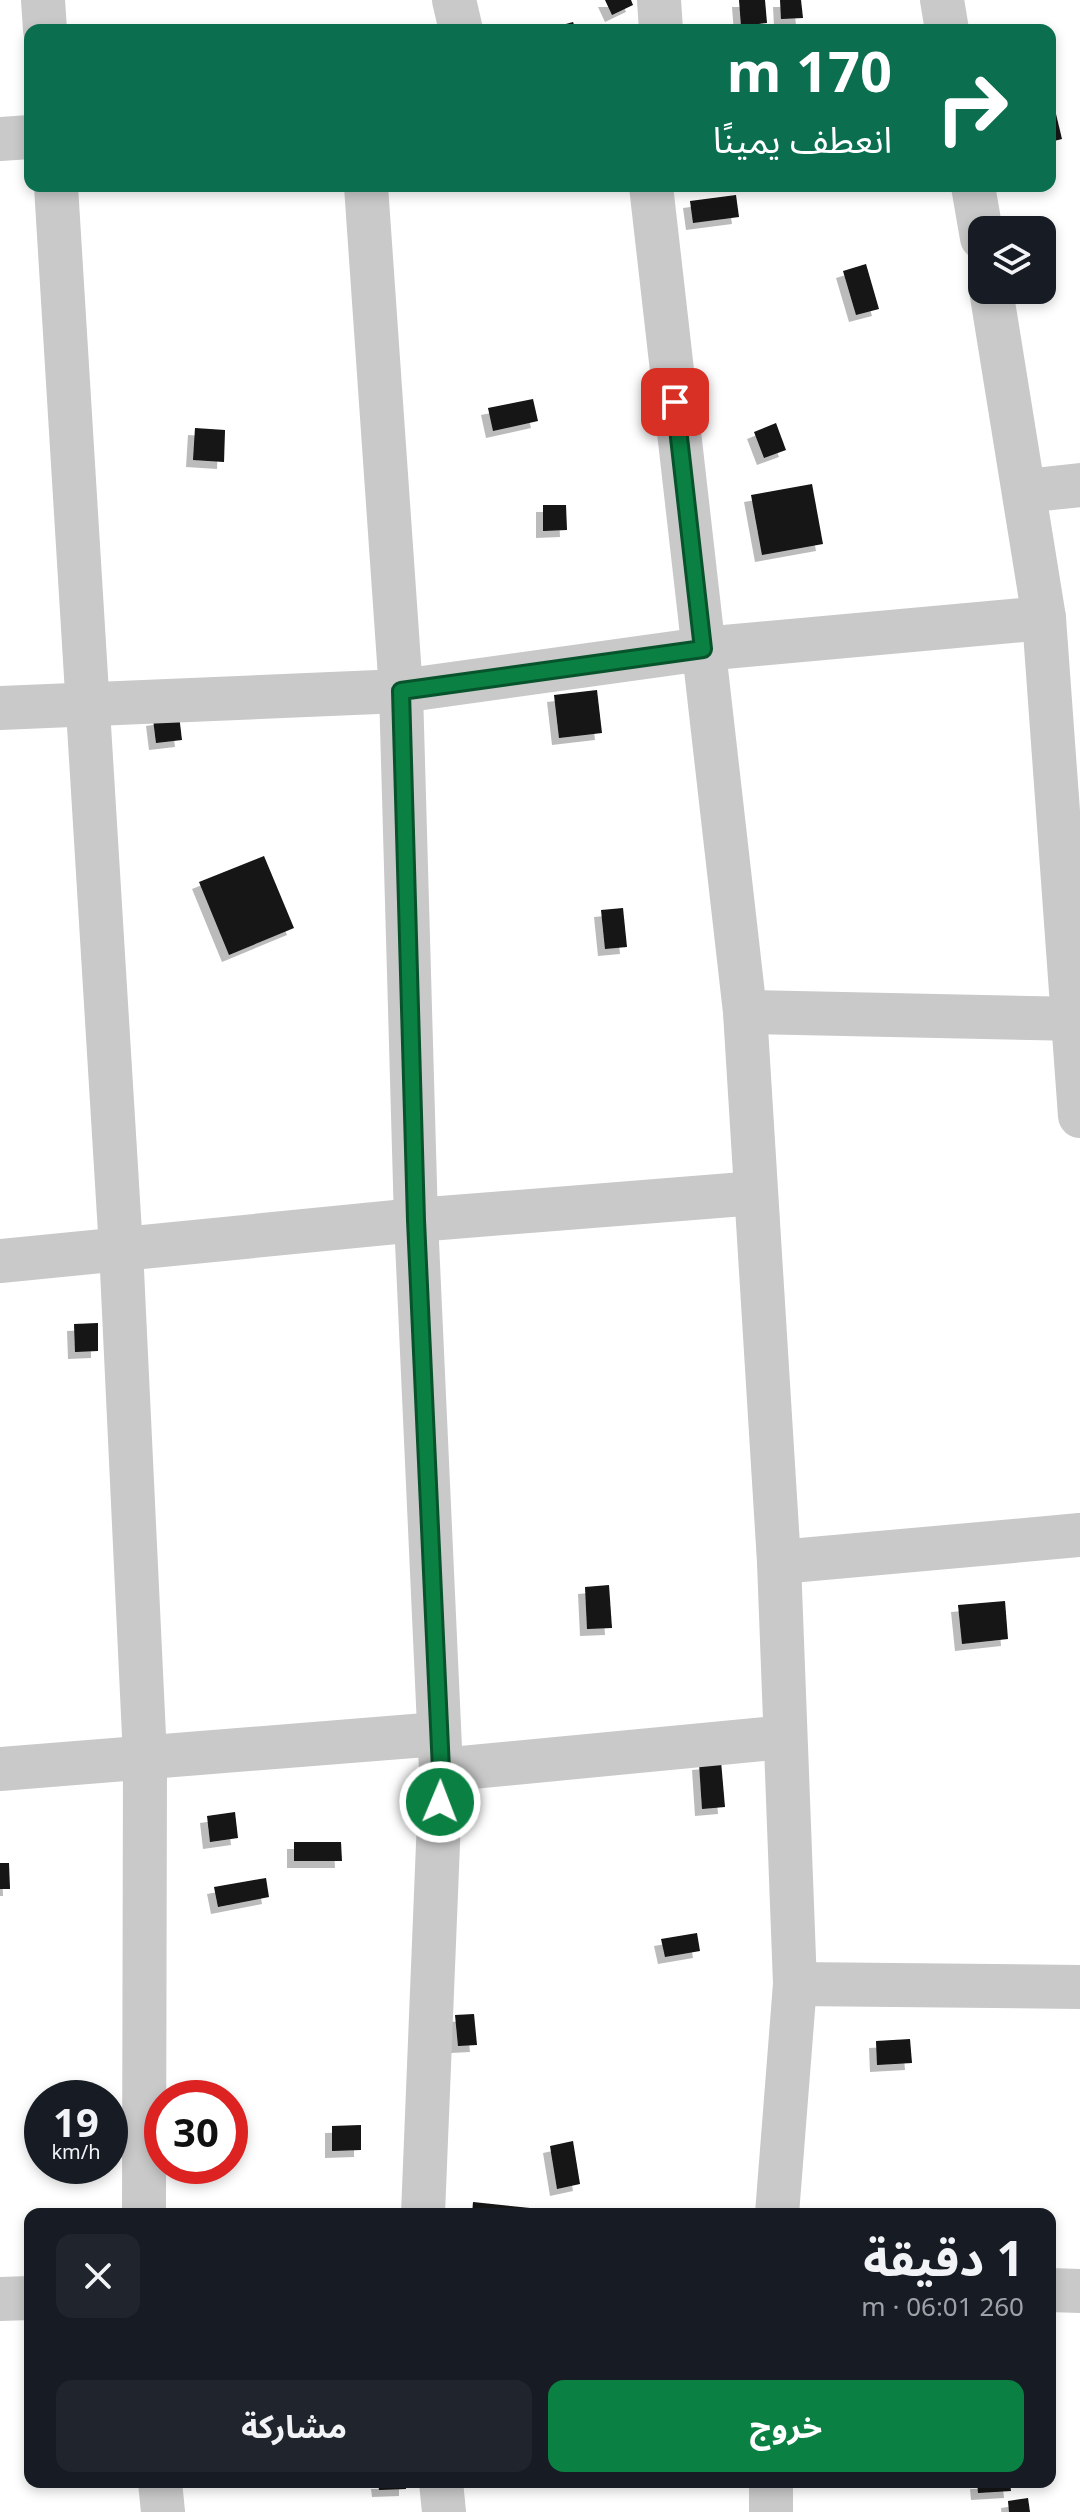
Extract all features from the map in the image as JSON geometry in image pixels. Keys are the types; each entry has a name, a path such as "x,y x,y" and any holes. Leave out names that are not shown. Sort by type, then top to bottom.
{"street":[{"path":"43,0 45,24"},
{"path":"454,0 460,24"},
{"path":"659,0 661,24"},
{"path":"942,0 946,24"},
{"path":"0,139 24,137"},
{"path":"56,192 121,1249 145,1757 144,2208"},
{"path":"366,192 401,691 416,1220 439,1752 423,2208"},
{"path":"652,192 745,1012 779,1562 795,1984 777,2208"},
{"path":"974,192 978,216"},
{"path":"993,304 1044,618 1077,1019 1080,1116"},
{"path":"1025,491 1080,485"},
{"path":"0,708 401,691 703,649 1044,618"},
{"path":"745,1012 1077,1019"},
{"path":"0,1261 416,1220 756,1193"},
{"path":"779,1562 1080,1535"},
{"path":"0,1769 145,1757 439,1752 785,1737"},
{"path":"795,1984 1080,1987"},
{"path":"1056,2290 1080,2291"},
{"path":"0,2299 24,2298"},
{"path":"161,2488 163,2512"},
{"path":"442,2488 444,2512"},
{"path":"771,2488 771,2512"}],"building":[{"path":"605,0 631,0 633,5 612,15"},
{"path":"739,0 765,0 767,23 741,24"},
{"path":"780,0 801,0 803,18 781,19"},
{"path":"1056,114 1062,139 1056,140"},
{"path":"736,195 739,217 693,223 690,201"},
{"path":"866,264 879,309 856,315 843,271"},
{"path":"533,399 538,421 493,431 488,408"},
{"path":"776,423 786,450 764,458 754,432"},
{"path":"195,428 225,430 224,462 193,460"},
{"path":"812,484 823,544 762,555 751,495"},
{"path":"543,505 566,505 567,530 543,531"},
{"path":"597,690 602,733 559,738 554,695"},
{"path":"179,715 182,740 156,743 153,719"},
{"path":"264,856 294,928 229,955 199,882"},
{"path":"623,908 627,947 605,949 601,910"},
{"path":"98,1323 98,1351 75,1352 74,1324"},
{"path":"609,1585 612,1628 587,1629 585,1587"},
{"path":"1005,1601 1008,1639 962,1644 958,1605"},
{"path":"721,1761 725,1807 702,1809 699,1763"},
{"path":"235,1812 238,1838 210,1842 207,1816"},
{"path":"294,1842 341,1842 342,1861 294,1861"},
{"path":"0,1863 9,1863 10,1889 0,1889"},
{"path":"266,1878 269,1897 218,1907 214,1887"},
{"path":"697,1933 700,1951 665,1957 661,1939"},
{"path":"474,2014 477,2045 458,2046 455,2015"},
{"path":"910,2039 912,2063 877,2065 876,2041"},
{"path":"361,2125 361,2150 332,2151 332,2126"},
{"path":"573,2141 580,2184 557,2189 550,2146"},
{"path":"473,2202 530,2208 472,2208"},
{"path":"379,2488 406,2488 406,2489"},
{"path":"978,2488 1011,2488 1011,2491 978,2493"},
{"path":"1028,2498 1030,2512 1009,2512 1008,2501"}],"route":[{"path":"440,1802 416,1220 401,691 703,649 675,402"}]}
